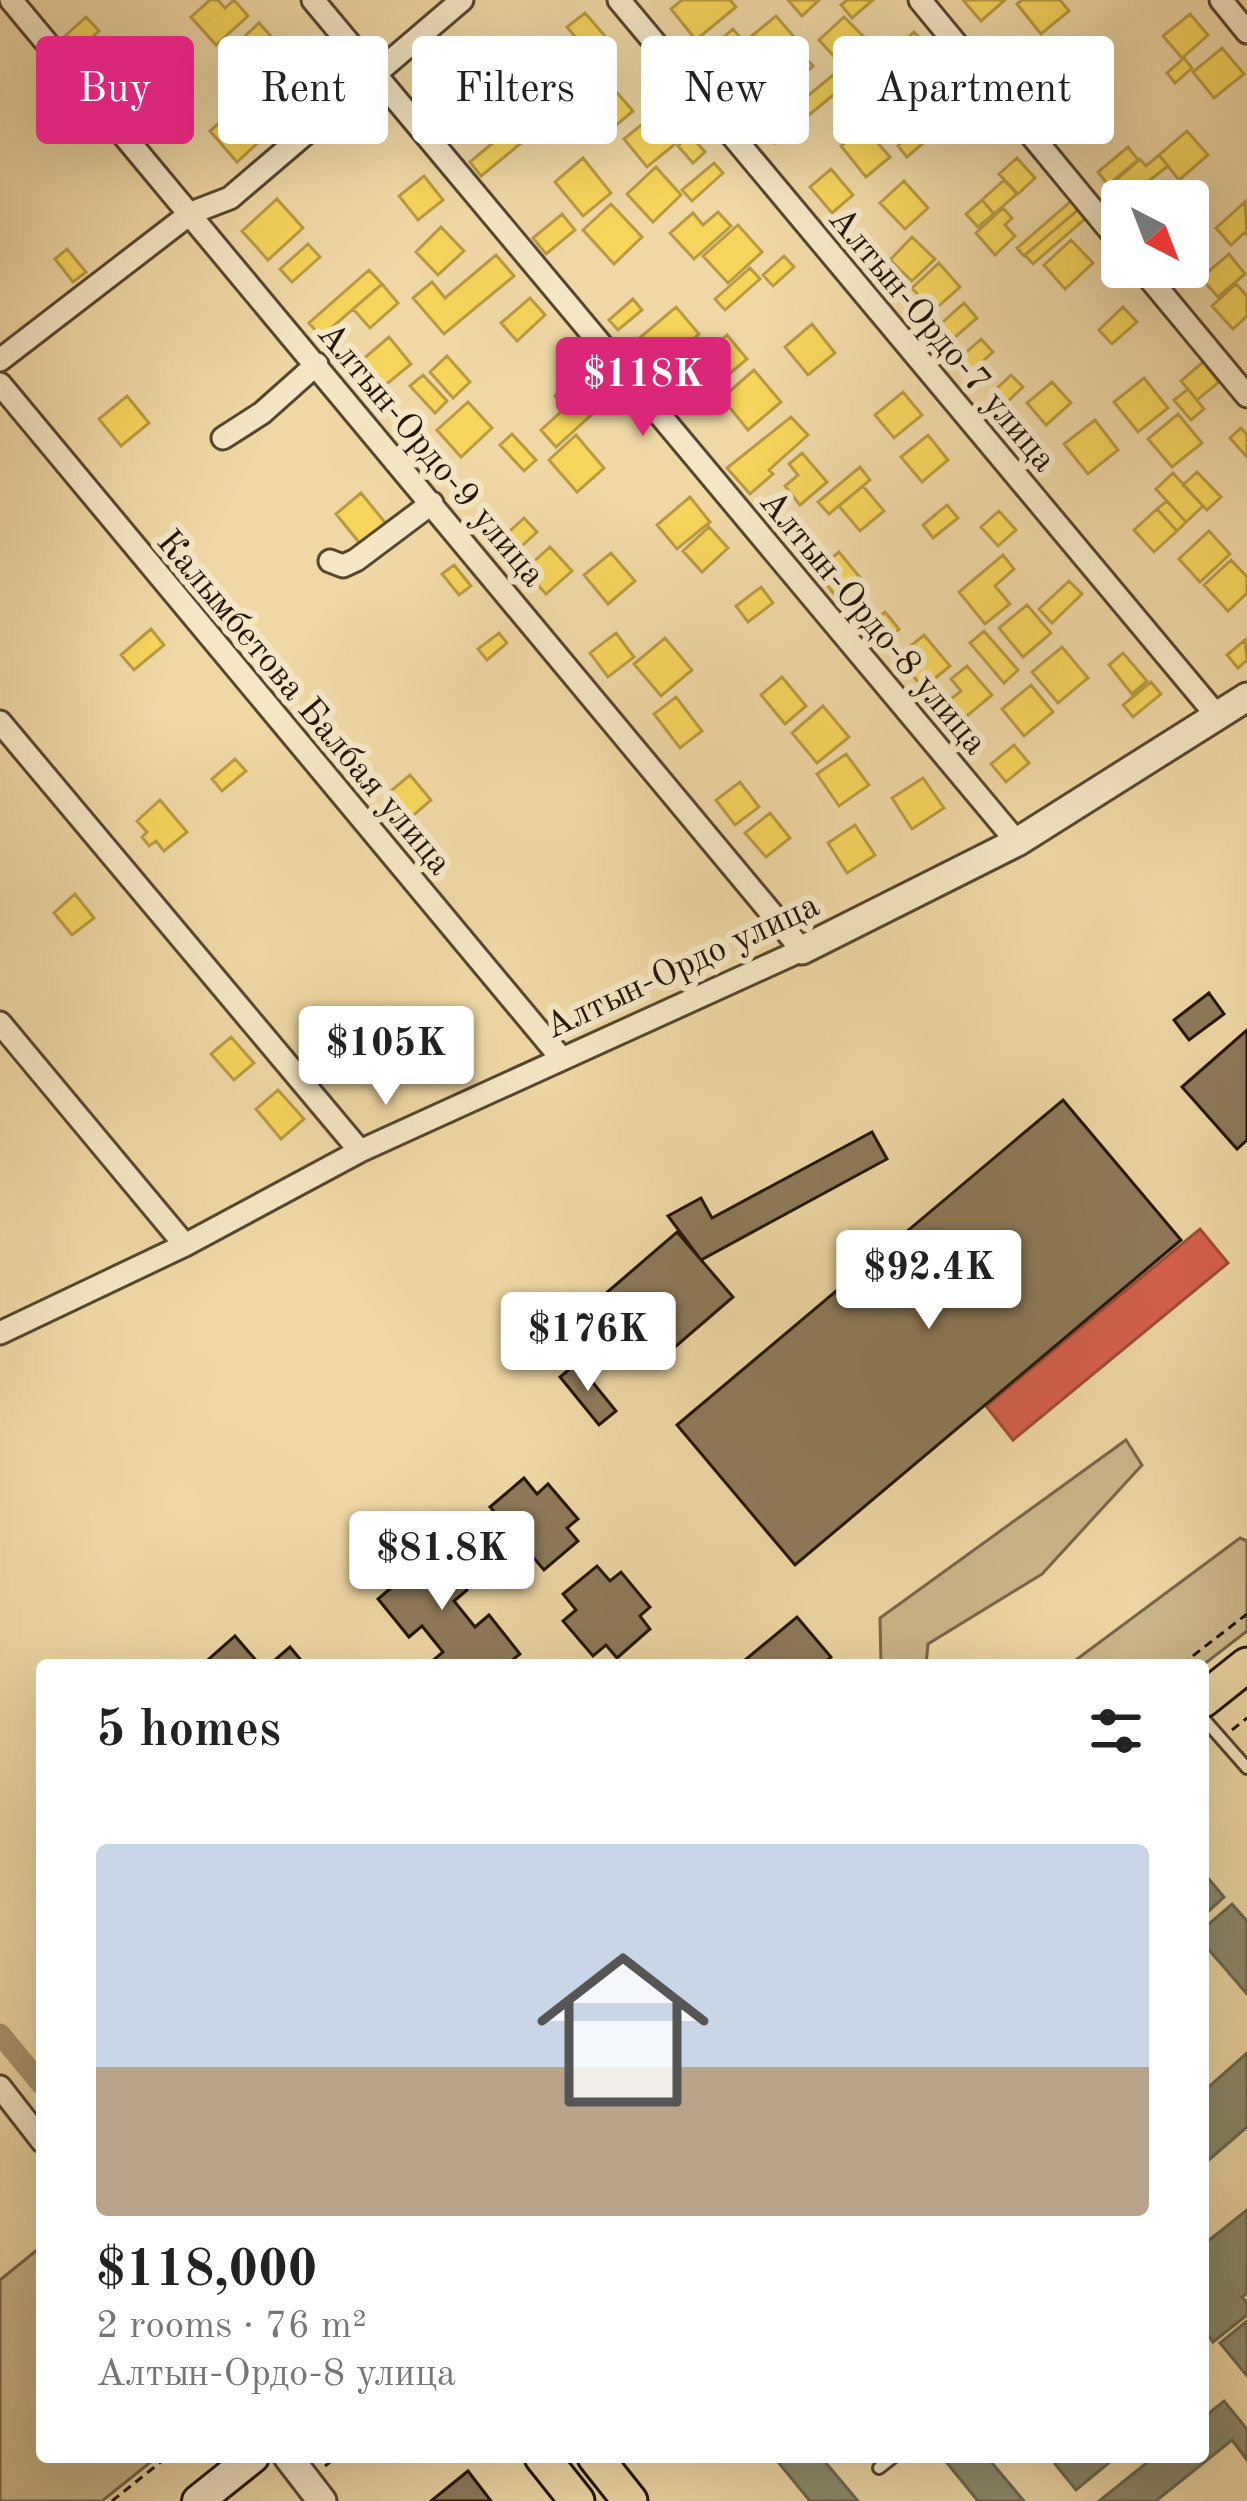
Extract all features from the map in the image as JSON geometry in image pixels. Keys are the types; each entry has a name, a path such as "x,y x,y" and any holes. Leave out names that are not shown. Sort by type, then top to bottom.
{"main road":[{"path":"1209,1695 1247,1664"},
{"path":"199,2501 246,2463"},
{"path":"547,2463 577,2501"},
{"path":"600,2463 630,2501"}],"street":[{"name":"Алтын-Ордо-9 улица","path":"11,0 802,950"},
{"name":"Алтын-Ордо-8 улица","path":"314,0 344,36"},
{"path":"388,62 462,0"},
{"name":"Алтын-Ордо-7 улица","path":"619,0 1218,718"},
{"path":"920,0 1101,219"},
{"path":"1221,0 1247,32"},
{"name":"Алтын-Ордо-8 улица","path":"388,89 1017,842"},
{"path":"0,360 191,213 230,198 293,144"},
{"path":"1158,288 1247,396"},
{"path":"223,438 262,413 316,364"},
{"name":"Калымбетова Балбая улица","path":"0,385 562,1059"},
{"path":"330,561 343,566 356,560 432,503"},
{"name":"Алтын-Ордо улица","path":"2,1329 185,1245 360,1150 802,950 1017,842 1247,697"},
{"path":"0,722 360,1150"},
{"path":"0,1023 185,1245"},
{"path":"0,2087 36,2132"},
{"path":"293,2463 322,2501"}],"lane":[{"path":"1209,1725 1244,1763"},
{"path":"879,2468 885,2463"}],"path":[{"path":"1189,1659 1247,1614"},
{"path":"112,2501 159,2463"}],"shaded area":[{"path":"1126,1440 1142,1465 1042,1574 928,1644 927,1659 881,1659 880,1618"},
{"path":"1240,1538 1247,1541 1247,1631 1209,1660 1077,1659"},
{"path":"36,2251 36,2463 150,2463 102,2501 0,2501 0,2280"}],"building: Homes":[{"path":"210,0 218,0 225,8 234,0 248,16 226,36 218,36 216,45 191,17"},
{"path":"682,0 730,0 736,7 701,36 693,36 671,9"},
{"path":"788,0 819,0 802,16"},
{"path":"847,0 873,0 852,18 841,5"},
{"path":"963,0 1005,0 981,21"},
{"path":"1060,0 1069,11 1041,34 1017,4"},
{"path":"585,13 605,36 574,36 567,27"},
{"path":"1190,14 1208,35 1182,58 1163,36"},
{"path":"776,16 793,36 752,36"},
{"path":"86,17 99,31 93,36 65,36"},
{"path":"844,17 863,36 833,36 833,55 819,40"},
{"path":"259,23 271,36 245,36"},
{"path":"1222,48 1244,74 1214,98 1193,72"},
{"path":"1184,58 1192,68 1175,83 1167,73"},
{"path":"833,75 833,95 809,115 809,95"},
{"path":"617,93 633,111 617,124"},
{"path":"641,125 641,144 675,144 647,167 624,139"},
{"path":"1187,131 1208,155 1179,180 1159,155"},
{"path":"221,144 257,144 237,162"},
{"path":"491,144 520,144 481,176 470,162"},
{"path":"698,144 705,152 693,163 678,146"},
{"path":"879,144 890,157 866,177 841,146"},
{"path":"900,144 922,144 907,157"},
{"path":"1128,147 1138,160 1114,180 1104,180 1098,172"},
{"path":"1159,155 1168,166 1150,180 1116,180 1140,159 1146,166"},
{"path":"583,158 611,193 583,216 555,182"},
{"path":"1017,158 1035,178 1018,194 999,174"},
{"path":"714,163 723,173 692,201 682,190"},
{"path":"656,167 681,195 653,222 627,194"},
{"path":"831,169 853,195 832,213 810,187"},
{"path":"424,176 443,200 418,220 399,196"},
{"path":"1004,180 1017,194 994,214 982,200"},
{"path":"904,181 928,208 905,229 880,203"},
{"path":"277,199 303,228 268,260 242,231"},
{"path":"982,200 994,214 978,227 966,214"},
{"path":"1071,201 1079,209 1024,256 1017,248"},
{"path":"1245,202 1247,235 1231,245 1216,228"},
{"path":"611,204 642,237 614,264 583,230"},
{"path":"1003,208 1012,218 1005,225 1015,236 995,255 976,233"},
{"path":"1079,209 1086,218 1033,264 1025,255"},
{"path":"718,212 731,226 694,259 670,233 693,213 703,225"},
{"path":"562,214 575,230 546,254 533,238"},
{"path":"738,225 762,252 728,283 703,256"},
{"path":"441,227 464,251 438,275 416,252"},
{"path":"912,237 935,259 912,281 890,260"},
{"path":"1071,240 1093,263 1065,289 1044,265"},
{"path":"308,244 320,257 292,282 280,269"},
{"path":"67,249 86,272 73,282 55,259"},
{"path":"1229,254 1245,274 1218,297 1209,287 1209,271"},
{"path":"496,255 514,276 444,334 413,298 432,282 445,298"},
{"path":"784,256 794,267 773,286 763,275"},
{"path":"939,263 960,287 933,311 912,288"},
{"path":"750,268 760,279 725,310 715,299"},
{"path":"369,270 382,284 321,337 309,323"},
{"path":"382,284 398,303 370,328 353,309"},
{"path":"1236,284 1247,296 1247,316 1233,329 1212,306"},
{"path":"530,298 545,315 517,341 501,323"},
{"path":"633,299 642,310 618,330 609,320"},
{"path":"964,303 977,318 946,345 933,331"},
{"path":"676,307 699,334 658,368 636,341"},
{"path":"1123,307 1137,322 1112,344 1099,330"},
{"path":"812,324 835,353 808,375 785,347"},
{"path":"727,335 747,359 709,391 689,366"},
{"path":"389,337 411,364 383,387 361,361"},
{"path":"981,339 993,352 972,371 960,358"},
{"path":"447,356 470,382 453,398 430,372"},
{"path":"1203,362 1219,382 1197,400 1181,381"},
{"path":"588,366 613,395 556,447 541,430 565,408 555,396"},
{"path":"754,370 781,402 748,430 722,398"},
{"path":"423,375 447,401 435,413 410,386"},
{"path":"1011,375 1023,387 1003,406 992,393"},
{"path":"1144,378 1168,408 1138,432 1114,402"},
{"path":"1052,382 1071,403 1046,425 1027,403"},
{"path":"1188,389 1204,409 1191,420 1174,400"},
{"path":"903,392 922,415 894,438 875,415"},
{"path":"127,396 149,423 121,446 99,419"},
{"path":"468,402 492,428 461,457 437,430"},
{"path":"1178,414 1202,443 1172,467 1148,439"},
{"path":"791,417 808,435 750,494 727,468"},
{"path":"1095,420 1118,450 1088,474 1064,444"},
{"path":"1241,428 1247,435 1247,457 1230,438"},
{"path":"512,434 536,460 524,471 500,445"},
{"path":"576,435 604,468 577,492 549,460"},
{"path":"928,435 948,460 922,482 901,457"},
{"path":"802,453 827,482 800,505 785,486 798,475 789,464"},
{"path":"860,467 870,480 829,514 818,502"},
{"path":"1197,472 1221,497 1207,510 1183,485"},
{"path":"1173,473 1203,506 1186,522 1156,489"},
{"path":"863,486 884,511 860,531 839,506"},
{"path":"361,493 387,525 362,546 336,514"},
{"path":"690,497 710,522 677,549 657,525"},
{"path":"1167,501 1186,522 1177,531 1157,509"},
{"path":"947,505 958,518 933,538 923,525"},
{"path":"1157,509 1177,531 1154,552 1134,530"},
{"path":"999,511 1016,530 998,546 981,527"},
{"path":"524,518 537,532 513,554 500,540"},
{"path":"709,527 728,548 702,572 683,551"},
{"path":"1209,531 1230,554 1200,582 1179,559"},
{"path":"550,547 572,571 546,594 524,570"},
{"path":"839,552 863,581 840,601 816,572"},
{"path":"611,553 635,581 608,604 584,575"},
{"path":"1003,555 1014,569 995,586 1010,604 985,624 959,592"},
{"path":"1231,560 1247,577 1247,593 1228,611 1204,585"},
{"path":"454,565 471,586 459,595 442,574"},
{"path":"1069,581 1082,594 1052,623 1039,609"},
{"path":"761,587 773,603 748,622 736,606"},
{"path":"1027,605 1051,633 1023,657 999,628"},
{"path":"885,612 899,629 880,646 865,628"},
{"path":"151,629 164,645 134,670 121,655"},
{"path":"984,631 1018,670 1004,683 970,643"},
{"path":"499,633 507,643 487,660 478,649"},
{"path":"616,633 634,657 608,677 590,653"},
{"path":"924,635 950,666 923,688 897,657"},
{"path":"665,638 692,670 661,696 634,664"},
{"path":"1245,640 1247,660 1238,668 1227,655"},
{"path":"1062,647 1088,678 1058,703 1032,672"},
{"path":"1123,653 1147,681 1132,694 1109,665"},
{"path":"967,666 992,695 961,721 946,703 961,691 951,679"},
{"path":"782,677 806,706 785,724 761,695"},
{"path":"1151,682 1161,694 1133,717 1123,705"},
{"path":"1031,685 1053,712 1024,736 1002,709"},
{"path":"676,697 702,731 680,748 654,714"},
{"path":"823,706 849,737 817,763 792,733"},
{"path":"1014,745 1029,763 1006,782 991,764"},
{"path":"846,754 869,785 839,806 817,774"},
{"path":"235,759 246,771 222,791 212,779"},
{"path":"410,775 431,800 408,820 386,795"},
{"path":"923,778 944,808 912,829 892,798"},
{"path":"740,782 759,807 735,825 716,800"},
{"path":"160,800 187,832 164,851 156,841 149,846 142,837 147,832 137,821"},
{"path":"770,813 790,838 766,857 745,833"},
{"path":"855,825 875,855 847,873 828,843"},
{"path":"75,894 94,918 72,935 54,913"},
{"path":"231,1037 254,1063 234,1080 211,1054"},
{"path":"278,1090 304,1119 281,1139 256,1109"}],"building: Shops":[{"path":"1200,1229 1228,1263 1013,1440 986,1406"}],"building: Industry":[{"path":"1209,1879 1224,1897 1209,1911"},
{"path":"1232,1904 1247,1921 1247,1994 1209,1950 1209,1924"},
{"path":"1247,2053 1247,2127 1209,2160 1209,2087"},
{"path":"1247,2210 1247,2293 1242,2297 1247,2315 1213,2342 1209,2336 1209,2240"},
{"path":"1247,2321 1247,2376 1220,2343"},
{"path":"1224,2401 1247,2429 1247,2460 1232,2440 1209,2458 1209,2413"},
{"path":"779,2463 826,2463 858,2501 810,2501"},
{"path":"947,2463 992,2463 1024,2501 978,2501"},
{"path":"1056,2463 1109,2463 1076,2490"},
{"path":"1146,2463 1203,2463 1156,2501 1099,2501"}],"building: Other":[{"path":"1209,993 1224,1014 1189,1040 1174,1020"},
{"path":"1247,1030 1247,1140 1237,1149 1182,1087"},
{"path":"1063,1100 1181,1240 795,1565 677,1425"},
{"path":"872,1132 887,1159 701,1260 668,1216 701,1198 712,1218"},
{"path":"677,1232 733,1297 660,1360 604,1295"},
{"path":"577,1363 616,1411 599,1425 560,1377"},
{"path":"524,1478 537,1494 548,1484 578,1519 567,1528 578,1541 544,1570 533,1557 521,1568 491,1533 503,1522 490,1507"},
{"path":"412,1549 422,1562 436,1551 467,1590 454,1601 475,1627 489,1615 520,1654 514,1659 435,1659 443,1652 422,1626 409,1637 378,1599 391,1588 381,1575"},
{"path":"597,1566 610,1581 621,1572 650,1607 640,1616 650,1629 617,1658 606,1645 593,1656 563,1621 576,1610 563,1594"},
{"path":"797,1617 831,1657 829,1659 746,1659"},
{"path":"235,1636 255,1659 209,1659"},
{"path":"290,1647 300,1659 276,1659"},
{"path":"468,2471 491,2501 431,2501"}],"waterway":[{"path":"0,2034 36,2078"}]}
